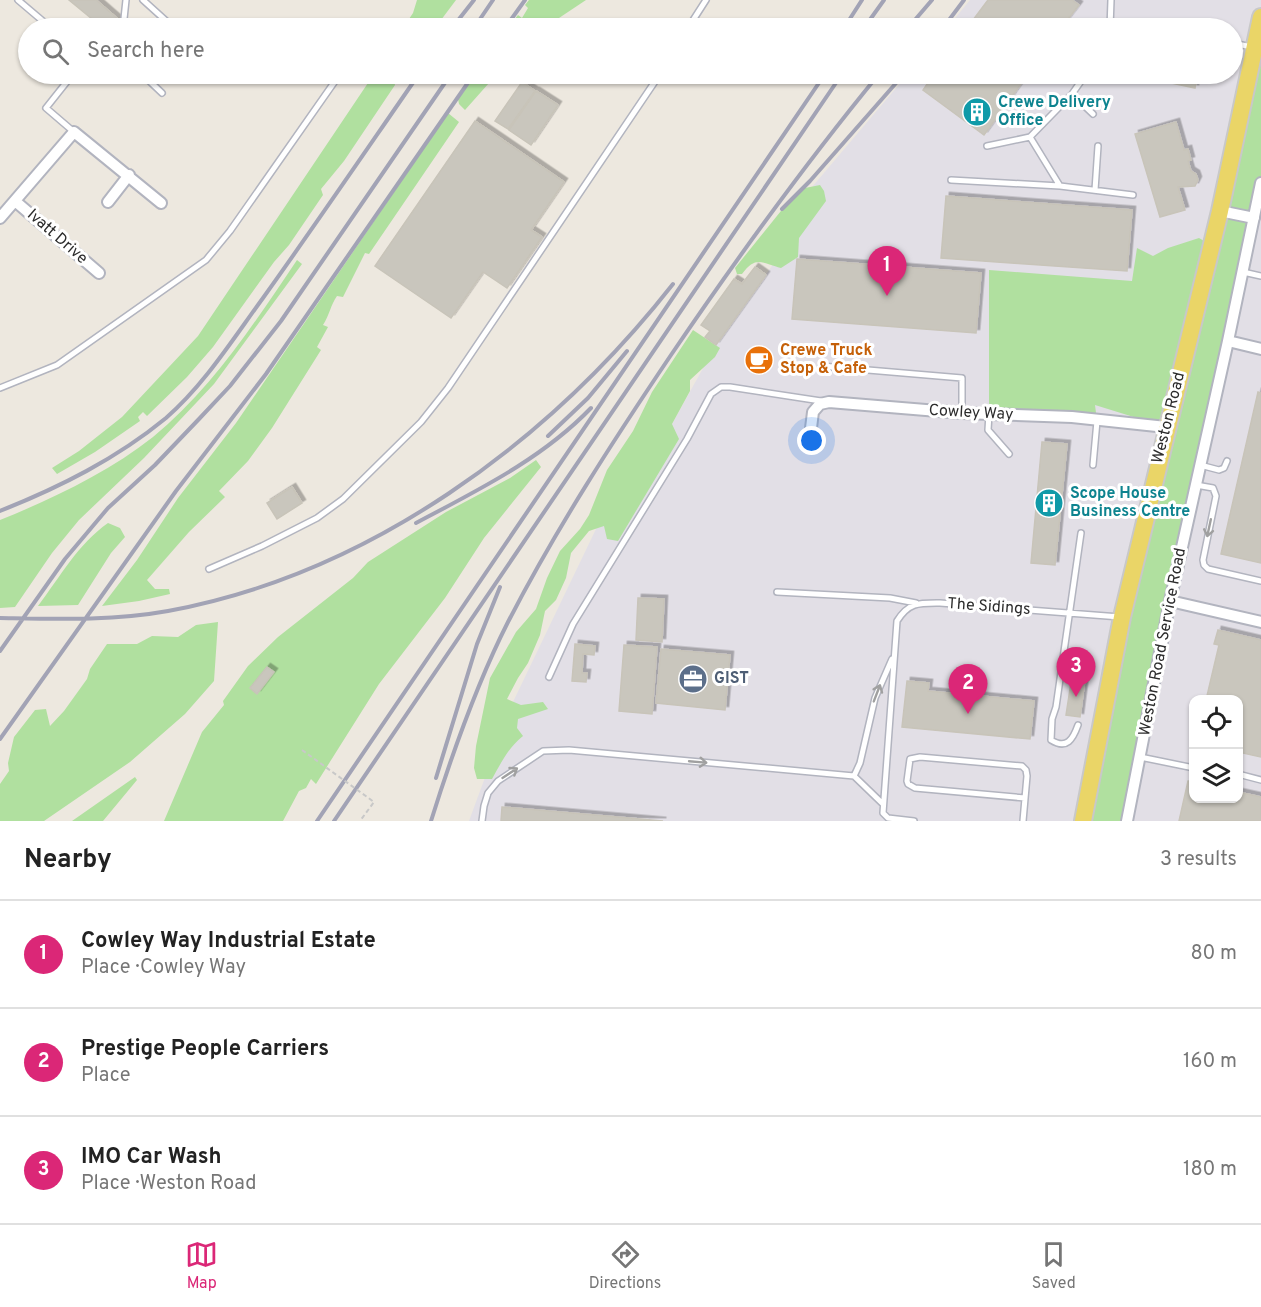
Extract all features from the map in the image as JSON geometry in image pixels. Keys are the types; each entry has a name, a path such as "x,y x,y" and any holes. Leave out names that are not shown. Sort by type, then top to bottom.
{"main road":[{"name":"Weston Road","path":"1083,821 1122,617 1166,427 1220,211 1261,16"}],"street":[{"path":"0,218 74,132 161,203"},
{"path":"108,202 129,175"},
{"name":"Weston Road Service Road","path":"1127,821 1170,601 1260,187"},
{"name":"Ivatt Drive","path":"15,201 99,273"},
{"path":"1220,211 1254,218"},
{"path":"1228,341 1261,349"},
{"path":"809,444 813,412 820,404 829,402"},
{"name":"Cowley Way","path":"829,402 962,413 1072,417 1166,427"},
{"path":"1170,601 1261,622"}],"lane":[{"path":"18,0 39,18"},
{"path":"125,18 126,0"},
{"path":"143,0 163,18"},
{"path":"694,18 706,0"},
{"path":"1110,18 1111,0"},
{"path":"1243,45 1254,48"},
{"path":"65,84 46,108 74,132"},
{"path":"153,84 162,93"},
{"path":"0,388 57,365 206,260 230,231 333,84"},
{"path":"209,569 262,546 317,518 343,499 421,422 448,388 653,84"},
{"path":"987,146 1030,137 1079,84"},
{"path":"1072,94 1093,114"},
{"path":"1030,137 1060,186"},
{"path":"1095,190 1098,146"},
{"path":"951,180 1060,186 1133,195"},
{"path":"1243,272 1261,276"},
{"path":"821,366 962,378 962,413"},
{"path":"549,677 573,624 687,439 711,394 721,387 730,387 829,402"},
{"path":"989,414 988,430 1009,454"},
{"path":"1093,465 1097,421"},
{"path":"1200,465 1219,470 1224,468 1227,461"},
{"path":"1196,485 1213,489 1216,496 1203,560 1204,565 1208,569 1261,581"},
{"path":"1078,725 1073,740 1055,743 1051,740 1052,719 1056,707 1071,613 1081,533"},
{"name":"The Sidings","path":"777,592 890,598 916,603 1122,617"},
{"path":"914,821 888,818 883,813 883,804 897,621 902,613 916,603"},
{"path":"854,776 860,763 875,698 894,654"},
{"path":"482,821 486,800 498,781 543,752 569,750 854,776 883,804"},
{"path":"1023,821 1027,776 1022,766 920,757 910,759 907,781 915,788 1025,798"},
{"path":"1140,757 1189,767"},
{"path":"1243,775 1261,780"}],"path":[{"path":"302,750 374,802 360,821"}],"shaded area":[{"path":"970,0 1261,0 1261,821 469,821 512,704 608,504 624,510 716,345 822,195 812,187 900,84 1243,84 1243,18 955,18"}],"green space":[{"path":"417,0 456,0 442,18 410,18"},
{"path":"529,0 586,0 559,18 522,18 528,8 525,5"},
{"path":"1261,17 1261,183 1127,821 1083,821 1166,427 1095,405 1097,421 989,414 989,270 1132,281 1137,248 1153,256 1168,248 1199,238 1211,245"},
{"path":"367,84 395,84 344,161 321,189 323,195 289,245 274,262 213,347 187,377 147,416 143,412 138,417 140,421 95,452 57,474 52,468 79,451 122,417 198,336"},
{"path":"469,84 488,84 465,110 459,104 458,99"},
{"path":"448,113 459,122 369,254 365,253 343,297 337,296 335,299 323,325 328,327 317,347 321,350 272,428 248,461 219,491 225,497 189,532 147,580 155,589 169,589 170,594 102,606 137,560 178,498 236,423"},
{"path":"820,185 826,201 799,238 798,257 781,268 755,262 742,274 737,274 735,268 789,201 805,188"},
{"path":"297,260 302,264 214,384 144,458 79,520 52,553 15,607 0,608 0,520 80,484 118,462 153,437 194,398 231,354"},
{"path":"693,330 720,348 715,357 690,380 690,391 672,424 679,439 618,541 607,539 604,526 589,531 571,553 566,578 556,600 545,611 540,635 528,663 507,699 521,705 543,702 548,709 518,719 517,728 523,736 509,751 492,779 477,779 474,768 476,746 490,678 516,632 536,609 560,551 589,515 607,470 633,431 652,392"},
{"path":"536,460 541,467 484,538 445,598 379,684 316,784 311,779 306,788 299,791 283,821 164,821 202,732 224,705 223,701 248,666 278,637 353,578 368,562 446,512 510,478"},
{"path":"108,523 120,528 125,537 111,553 78,605 38,606 78,551"},
{"path":"218,622 214,681 185,714 130,762 44,821 0,821 0,784 9,771 8,763 14,737 35,710 46,709 50,726 87,679 90,669 107,644 137,644 152,636 178,637 196,625"},
{"path":"135,777 137,780 103,821 72,821"}],"building":[{"path":"69,0 96,0 117,18 91,18"},
{"path":"988,0 1072,0 1079,5 1069,18 974,18"},
{"path":"521,84 525,84 535,91 508,129 495,121"},
{"name":"Crewe Delivery Office","path":"927,84 1021,84 984,135 923,90"},
{"path":"1176,84 1196,84 1195,88"},
{"path":"536,91 558,105 531,145 509,130"},
{"path":"475,121 564,182 531,230 542,237 507,288 483,272 451,318 375,266"},
{"path":"1176,122 1184,150 1188,149 1191,171 1196,174 1198,180 1195,186 1178,187 1185,210 1160,217 1135,134"},
{"path":"946,196 1132,210 1127,271 941,258"},
{"path":"797,259 981,273 976,333 792,319"},
{"path":"755,267 766,275 716,345 705,337 710,331 701,325 734,279 742,284"},
{"path":"1258,392 1261,393 1261,563 1221,554"},
{"name":"Scope House Business Centre","path":"1042,442 1067,444 1055,565 1031,563"},
{"path":"292,487 302,503 277,519 267,503"},
{"path":"638,598 664,599 662,642 636,640"},
{"path":"1218,630 1261,640 1261,757 1243,753 1243,695 1207,695 1219,645 1214,644"},
{"path":"575,644 595,646 594,655 583,654 582,673 587,673 586,682 572,681"},
{"path":"624,645 657,647 652,714 619,711"},
{"name":"GIST","path":"661,649 730,655 725,710 656,703"},
{"path":"267,667 274,672 257,694 250,688"},
{"path":"1072,676 1085,679 1080,717 1066,715"},
{"path":"907,681 929,683 928,691 1034,701 1030,739 902,727"},
{"path":"1188,781 1189,803 1243,803 1243,793 1261,797 1261,821 1179,821"},
{"path":"502,807 663,821 501,821"}],"railway":[{"path":"460,18 474,0"},
{"path":"481,18 493,0"},
{"path":"512,18 525,0"},
{"path":"850,18 862,0"},
{"path":"871,18 884,0"},
{"path":"917,18 932,0"},
{"path":"950,18 964,0"},
{"path":"0,511 87,471 147,433 180,405 229,345 412,84"},
{"path":"0,651 65,559 108,508 155,465 230,386 281,321 444,84"},
{"path":"0,739 176,491 266,374 467,84"},
{"path":"317,821 818,84"},
{"path":"334,821 835,84"},
{"path":"431,821 456,745 485,670 526,587 565,519 628,420 721,283 798,177 871,84"},
{"path":"782,209 810,181 895,84"},
{"path":"0,618 105,618 168,611 242,593 314,567 383,533 449,493 511,448 570,397 624,342 673,284"},
{"path":"548,436 588,398 627,351"},
{"path":"416,523 486,486 530,458 552,443 591,408"},
{"path":"436,778 477,644 500,587"}],"place":[{"name":"Crewe Delivery Office","path":"977,112"},
{"name":"Cowley Way Industrial Estate","path":"887,296"},
{"name":"Crewe Truck Stop & Cafe","path":"759,360"},
{"name":"Scope House Business Centre","path":"1049,503"},
{"name":"GIST","path":"693,679"},
{"name":"IMO Car Wash","path":"1076,697"},
{"name":"Prestige People Carriers","path":"968,714"}]}
